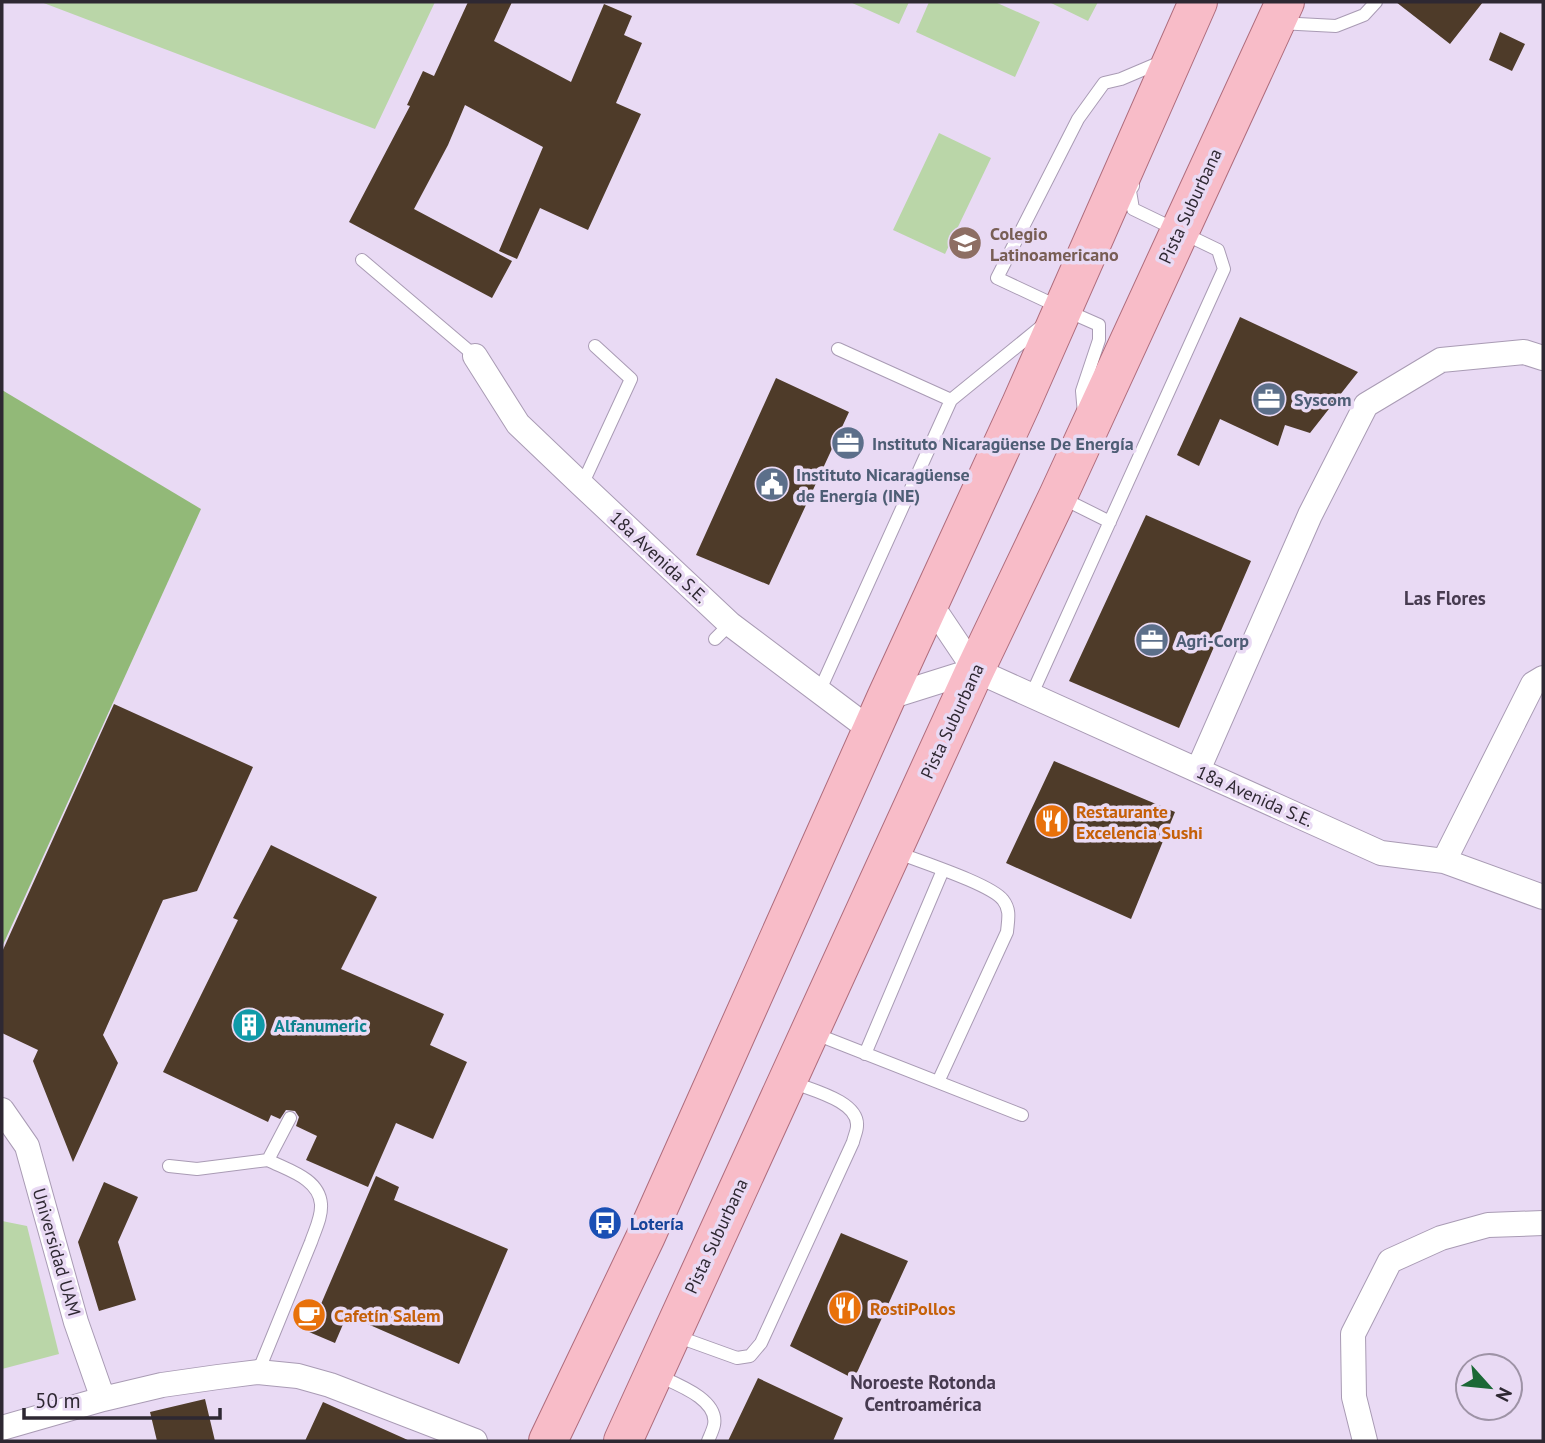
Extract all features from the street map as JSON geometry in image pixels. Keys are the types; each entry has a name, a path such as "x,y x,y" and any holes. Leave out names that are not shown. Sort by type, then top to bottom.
{"main road":[{"path":"548,1441 646,1237 1063,309 1180,60 1198,2"},
{"name":"Pista Suburbana","path":"623,1441 975,670 1058,496 1280,12"}],"street":[{"path":"1198,770 1310,515 1366,405 1441,360 1524,352 1543,358"},
{"name":"18a Avenida S.E.","path":"475,356 518,424 582,485 722,632 819,692 879,715"},
{"path":"879,715 975,670 930,603"},
{"name":"18a Avenida S.E.","path":"975,670 1381,853 1444,861 1543,897"},
{"path":"1444,861 1533,684 1543,678"},
{"name":"Universidad UAM","path":"2,1110 27,1146 76,1322 103,1399"},
{"path":"1365,1441 1354,1397 1353,1334 1390,1261 1441,1238 1488,1225 1543,1223"},
{"path":"2,1428 162,1385 258,1372 298,1376 330,1385 475,1441"}],"lane":[{"path":"1280,12 1336,26 1364,15 1376,2"},
{"path":"1086,435 1082,391 1099,340 1098,325 997,278 1078,118 1104,83 1180,60"},
{"path":"1031,696 1224,269 1218,250 1133,209 1130,191 1136,179"},
{"path":"362,260 475,356"},
{"path":"819,692 951,400 1063,309"},
{"path":"582,485 631,379 595,346"},
{"path":"838,349 951,400"},
{"path":"1058,496 1110,522"},
{"path":"892,851 984,886 1002,898 1009,912 1007,932 938,1082"},
{"path":"865,1054 943,870"},
{"path":"809,1032 1022,1115"},
{"path":"671,1334 737,1357 750,1356 761,1343 853,1143 858,1124 854,1113 844,1103 789,1081"},
{"path":"268,1160 290,1118"},
{"path":"169,1166 197,1169 268,1160 306,1178 316,1189 321,1204 318,1221 258,1372"},
{"path":"654,1373 709,1404 715,1423 708,1441"}],"green space":[{"path":"41,2 435,2 375,129"},
{"path":"850,2 909,2 899,24"},
{"path":"929,2 995,2 1040,22 1015,77 916,32"},
{"path":"1049,2 1098,2 1088,21"},
{"path":"939,133 991,158 945,254 893,230"},
{"path":"2,390 201,509 2,947"},
{"path":"2,1221 27,1226 59,1354 2,1369"}],"building":[{"path":"468,2 512,2 494,41 571,82 604,4 632,16 624,35 642,43 616,103 641,114 588,230 540,208 517,259 499,251 543,147 465,105 448,145 414,209 512,261 492,298 349,222 410,106 407,105 423,71 434,76"},
{"path":"1396,2 1483,2 1450,44"},
{"path":"1500,32 1525,44 1512,71 1489,60"},
{"name":"Syscom","path":"1240,317 1358,372 1310,433 1285,425 1278,446 1220,419 1199,466 1177,455"},
{"name":"Instituto Nicaragüense de Energía (INE)","path":"776,378 849,412 769,585 696,555"},
{"name":"Agri-Corp","path":"1146,515 1251,561 1179,728 1069,681"},
{"path":"114,704 253,767 197,891 163,900 103,1035 118,1063 73,1162 33,1061 38,1050 2,1033 2,952"},
{"path":"1054,761 1175,812 1131,919 1006,863"},
{"path":"271,845 377,897 341,969 444,1014 430,1045 467,1062 433,1139 396,1123 368,1187 306,1160 317,1136 296,1126 299,1117 295,1111 286,1110 280,1119 271,1115 268,1122 163,1072 238,920 233,918"},
{"path":"376,1176 399,1187 394,1200 508,1249 459,1364 347,1315 335,1343 309,1332"},
{"path":"104,1182 138,1197 118,1242 136,1300 99,1311 78,1242"},
{"path":"841,1233 908,1261 854,1379 790,1346"},
{"path":"758,1378 843,1418 833,1441 728,1441"},
{"path":"205,1399 215,1441 157,1441 150,1412"},
{"path":"323,1402 410,1441 305,1441"}],"place":[{"name":"Colegio Latinoamericano","path":"965,243"},
{"name":"Syscom","path":"1269,399"},
{"name":"Instituto Nicaragüense De Energía","path":"848,443"},
{"name":"Instituto Nicaragüense de Energía (INE)","path":"772,484"},
{"name":"Agri-Corp","path":"1152,640"},
{"name":"Restaurante Excelencia Sushi","path":"1052,821"},
{"name":"Alfanumeric","path":"249,1025"},
{"name":"Lotería","path":"605,1223"},
{"name":"RostiPollos","path":"845,1308"},
{"name":"Cafetín Salem","path":"309,1315"}],"district":[{"name":"Las Flores","path":"1445,598"},
{"name":"Noroeste Rotonda Centroamérica","path":"923,1393"}]}
